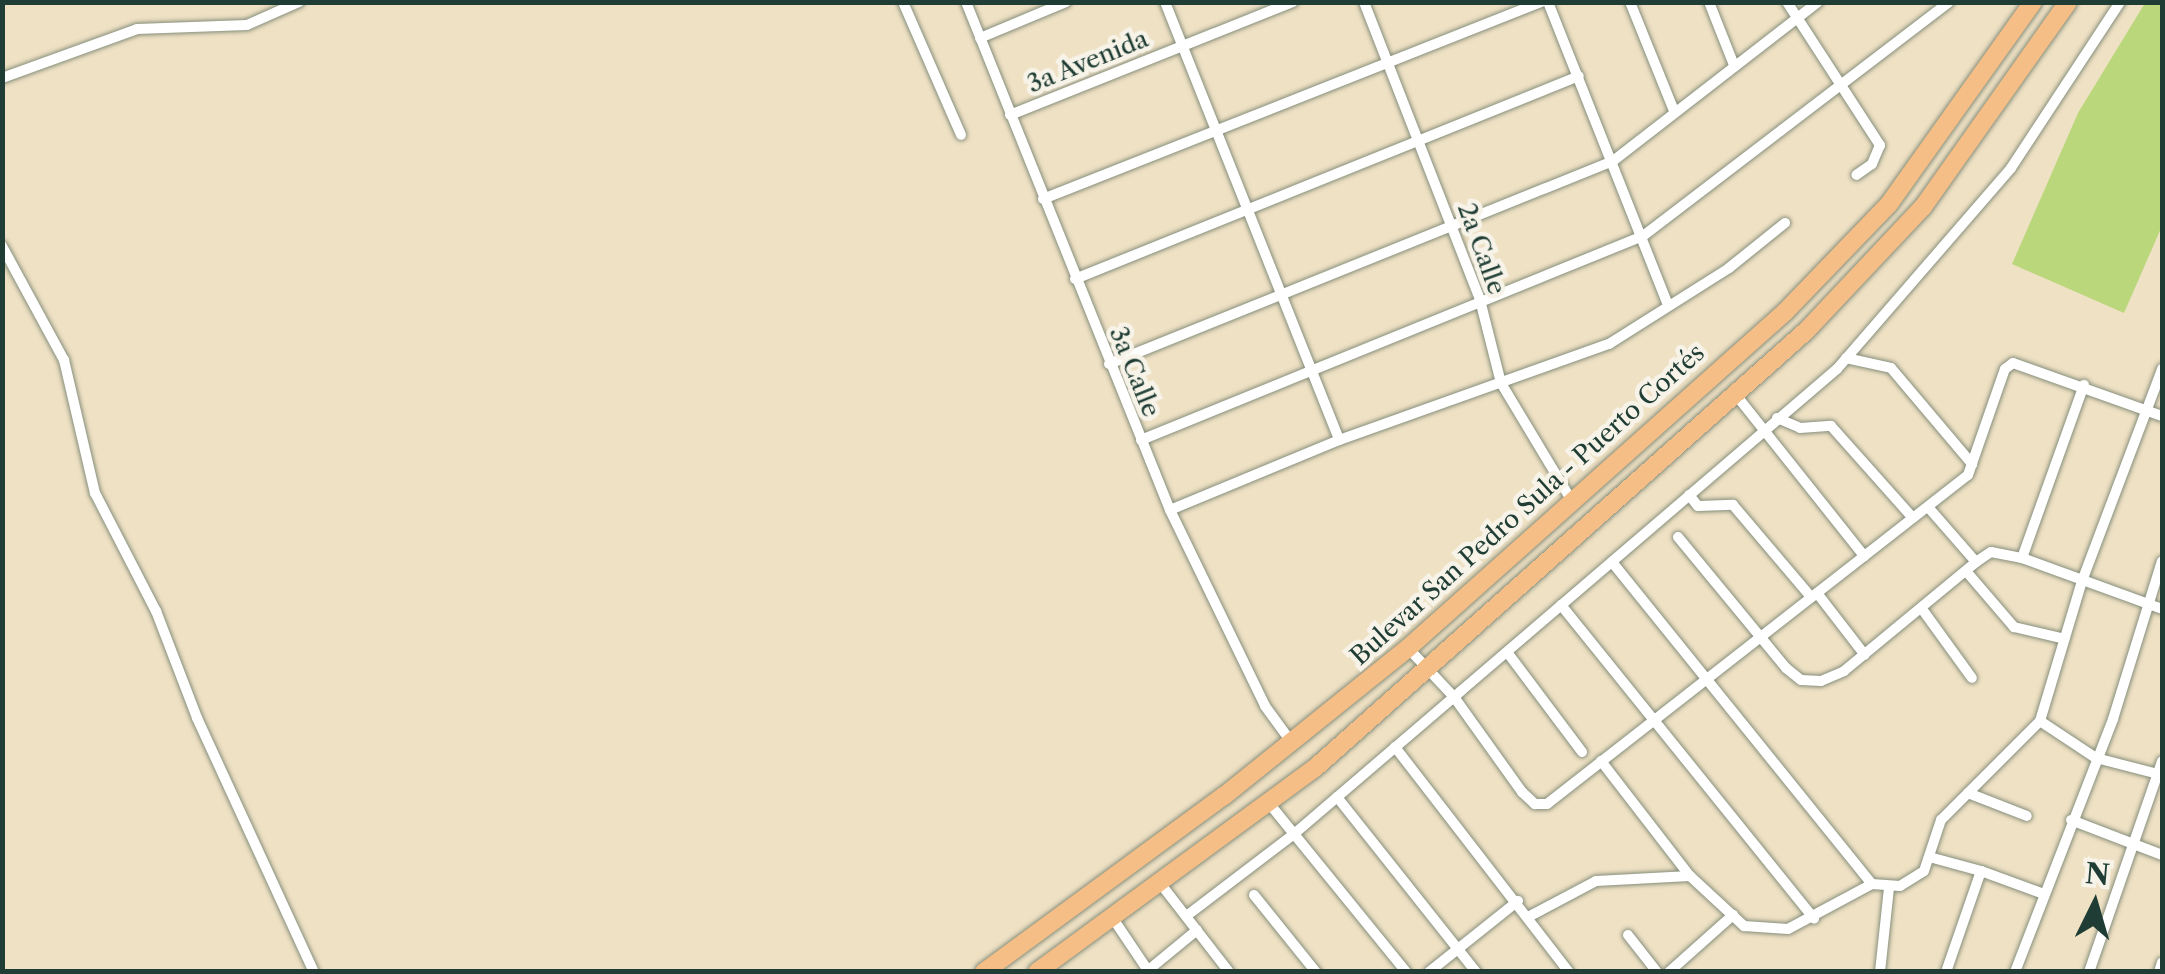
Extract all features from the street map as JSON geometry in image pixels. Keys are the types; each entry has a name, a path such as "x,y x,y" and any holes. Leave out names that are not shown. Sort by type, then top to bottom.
{"highway":[{"name":"Bulevar San Pedro Sula - Puerto Cortés","path":"984,972 1292,744 1408,648 1784,312 1888,204 2033,2"},
{"path":"1036,972 1268,802 1429,671 1736,395 1891,246 1954,168 2068,2"}],"street":[{"path":"2,78 137,28 248,25 299,2"},
{"path":"903,2 961,134"},
{"name":"3a Calle","path":"966,2 1170,510 1264,706 1292,744"},
{"path":"980,38 1066,2"},
{"path":"1166,2 1338,440"},
{"name":"3a Avenida","path":"1010,115 1292,2"},
{"name":"2a Calle","path":"1364,2 1480,300 1501,383 1572,501"},
{"path":"1043,200 1544,2 1613,161 1668,305"},
{"path":"1630,2 1674,111"},
{"path":"1708,2 1734,65"},
{"path":"1787,2 1794,22 1880,145 1879,156 1856,175"},
{"path":"1109,364 1613,161 1818,2"},
{"path":"1141,440 1642,236 1948,2"},
{"path":"1189,914 1294,834 1846,358 2012,168 2120,2"},
{"path":"1075,279 1578,76"},
{"path":"1170,510 1338,440 1610,344 1729,268 1786,223"},
{"path":"2,246 64,360 96,492 156,611 197,718 314,972"},
{"path":"1846,358 1891,368 1972,464"},
{"path":"1408,648 1454,697 1535,804 1547,804 1968,475 2012,363 2084,385 2162,416"},
{"path":"1612,562 1872,884 1889,888 1912,880 1933,858 1935,828 2040,721 2082,581 2162,369"},
{"path":"2022,558 2084,385"},
{"path":"1736,395 1864,556"},
{"path":"1777,418 1800,428 1831,426 1913,518"},
{"path":"1688,495 1698,506 1733,505 1864,655"},
{"path":"1928,507 1976,562"},
{"path":"1678,537 1759,638 1801,680 1821,681 1864,655 1991,552 2022,558 2162,609"},
{"path":"2015,972 2096,758 2162,561"},
{"path":"1966,571 2014,626 2064,638"},
{"path":"1561,604 1814,919"},
{"path":"1922,609 1972,678"},
{"path":"1507,652 1582,752"},
{"path":"2040,721 2096,758 2158,774"},
{"path":"1395,747 1530,916 1569,972"},
{"path":"1601,761 1690,876 1744,926 1767,929 1814,919 1872,884"},
{"path":"2089,972 2162,761"},
{"path":"1968,792 2027,816"},
{"path":"1337,797 1476,972"},
{"path":"1268,802 1406,972"},
{"path":"2071,820 2162,855"},
{"path":"1933,858 2044,894"},
{"path":"1946,972 1981,872"},
{"path":"1530,916 1596,881 1690,876"},
{"path":"1160,883 1189,914 1196,930 1229,972"},
{"path":"1880,972 1889,888"},
{"path":"1254,895 1316,972"},
{"path":"1429,972 1518,901"},
{"path":"1668,972 1732,915"},
{"path":"1112,917 1148,971 1196,930"},
{"path":"1628,934 1658,972"},
{"path":"2159,972 2162,962"}],"green space":[{"path":"2145,3 2162,3 2162,226 2124,313 2012,264 2078,113"}]}
